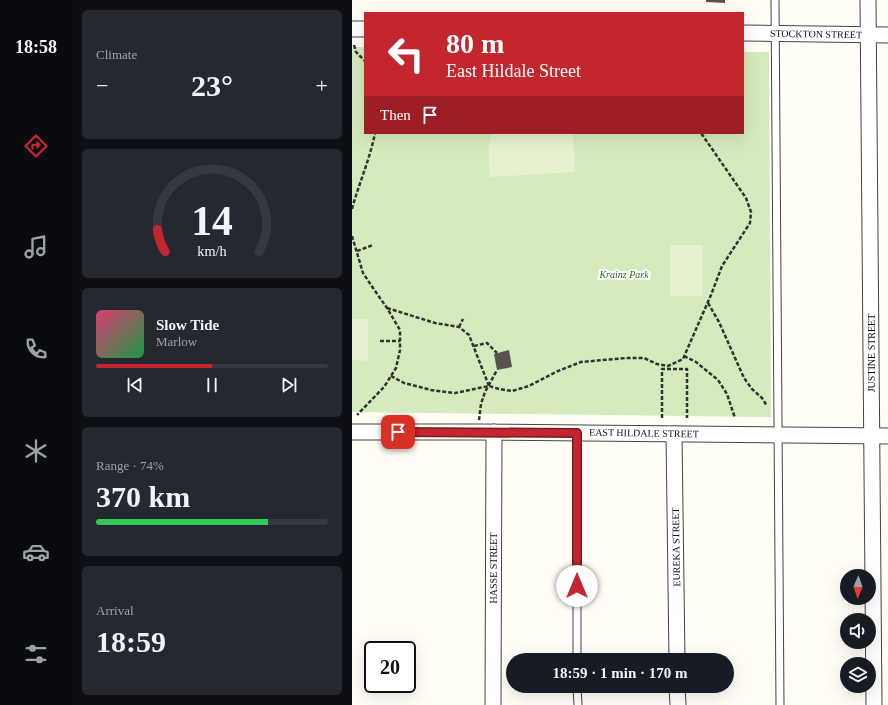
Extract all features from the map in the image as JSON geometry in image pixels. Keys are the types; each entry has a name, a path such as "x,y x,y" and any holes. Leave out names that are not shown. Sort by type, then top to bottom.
{"street":[{"name":"JUSTINE STREET","path":"868,0 874,705"},
{"path":"352,29 364,29"},
{"name":"STOCKTON STREET","path":"744,33 888,34"},
{"name":"EAST HILDALE STREET","path":"352,432 888,436"},
{"name":"HASSE STREET","path":"493,705 494,432"},
{"name":"EUREKA STREET","path":"674,434 677,653"},
{"path":"677,693 678,705"}],"lane":[{"path":"775,0 780,705"},
{"path":"577,433 577,653"},
{"path":"578,693 578,705"}],"path":[{"path":"354,45 356,52 364,60"},
{"path":"352,209 376,134"},
{"path":"668,368 683,359 722,266 750,223 751,212 746,198 702,134"},
{"path":"352,236 363,272 400,330 400,350 396,368 384,387 357,415"},
{"path":"357,251 373,245"},
{"path":"708,302 719,322 744,378 752,390 762,398 769,409"},
{"path":"387,308 407,315 459,327 469,335 489,386"},
{"path":"459,327 463,319"},
{"path":"380,340 400,341"},
{"path":"474,346 487,342 497,353"},
{"path":"684,356 696,362 718,380 727,394 735,418"},
{"path":"391,376 404,383 431,390 455,393 489,386 512,391 529,386 558,371 580,362 644,358 668,368"},
{"path":"662,418 662,369 668,368 687,369 687,418"},
{"path":"479,422 481,404 485,392 497,370"}],"green space":[{"name":"Krainz Park","path":"352,47 364,47 364,134 744,134 744,52 769,52 771,417 352,412"},
{"path":"492,134 573,134 575,172 490,177 490,138"},
{"path":"670,245 703,245 702,296 670,296"},
{"path":"352,319 368,319 368,361 352,360"}],"building":[{"path":"706,0 725,0 725,3 706,2"},
{"path":"509,350 512,367 497,370 494,354"}],"route":[{"path":"398,432 577,433 577,586"}]}
